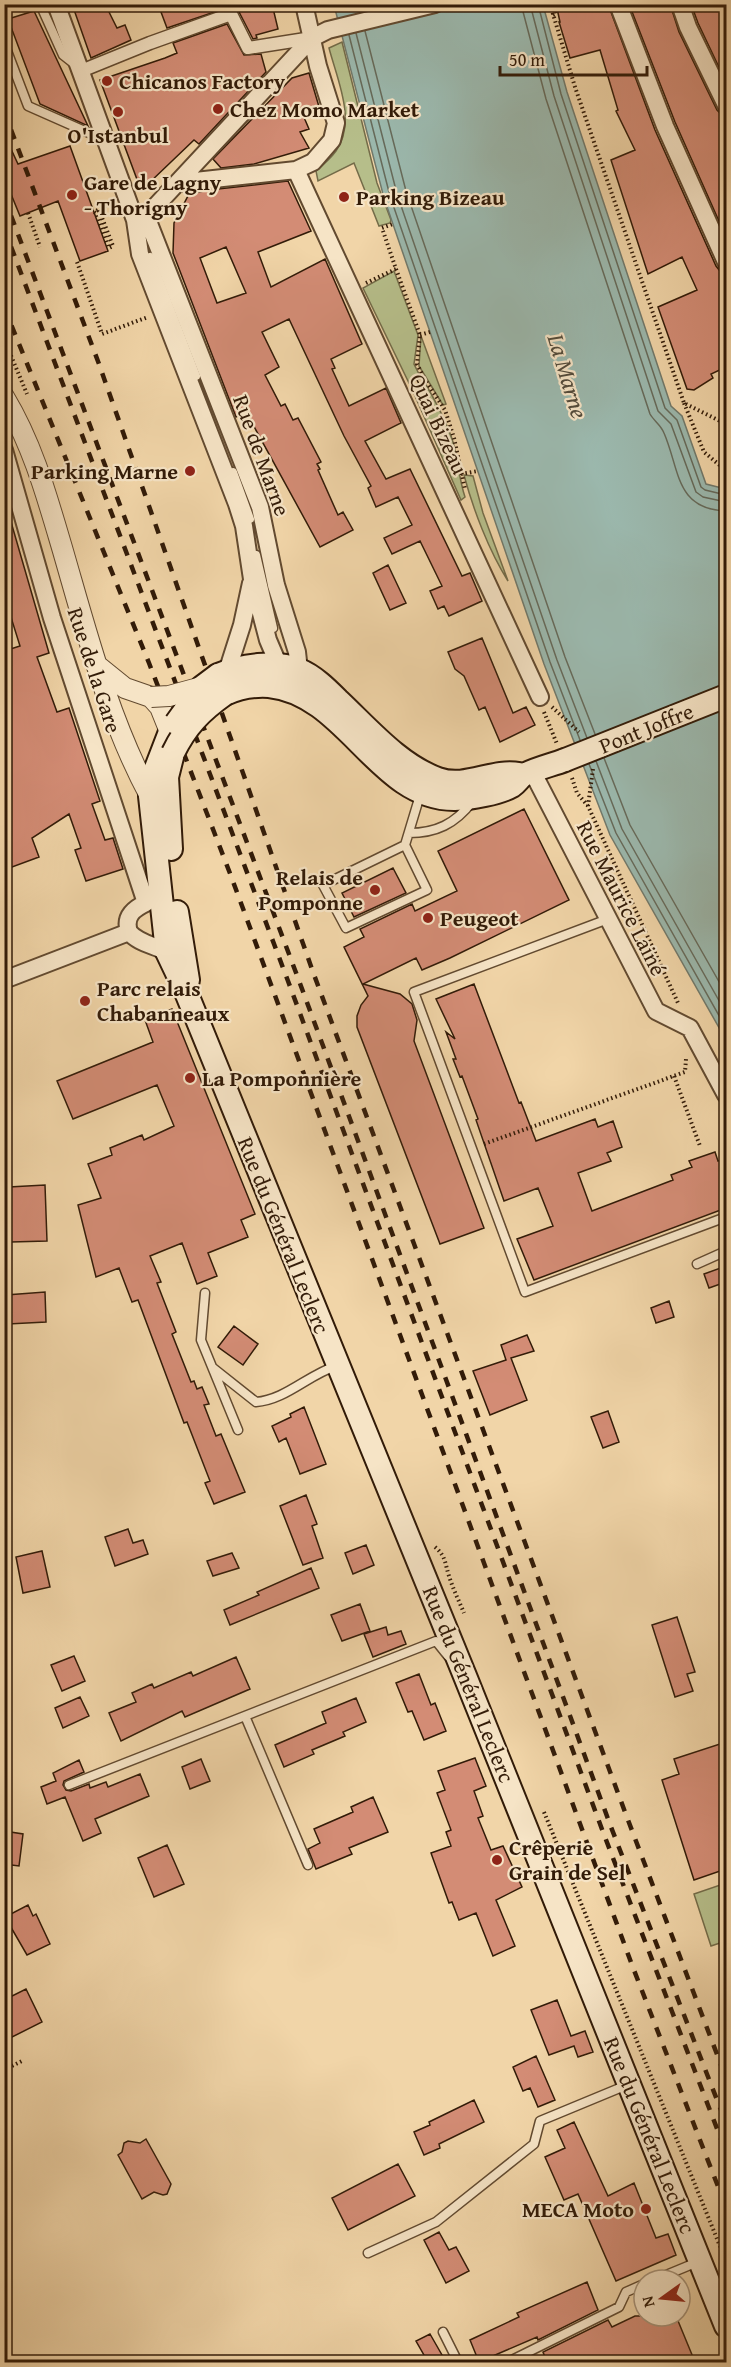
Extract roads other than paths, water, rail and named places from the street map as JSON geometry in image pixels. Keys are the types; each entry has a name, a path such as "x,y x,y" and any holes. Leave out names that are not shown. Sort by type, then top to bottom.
{"main road":[{"path":"207,1044 162,928 169,832 160,767 218,682 252,666 289,668 321,684 397,754 424,783 430,796 455,800 476,797 513,786 528,773"},
{"path":"218,682 242,687 259,686 288,690 329,712 401,780 424,783 440,780 457,782 508,772 528,773"},
{"name":"Pont Joffre","path":"528,773 726,696"},
{"path":"162,928 190,990 207,1044"},
{"name":"Rue du Général Leclerc","path":"207,1044 465,1676 726,2326"}],"street":[{"path":"56,4 106,141 140,218 177,183 312,38"},
{"path":"177,183 296,170 314,162 332,140 336,123 318,66 304,4"},
{"path":"81,71 231,14 248,48 312,38 328,30 435,4"},
{"path":"618,4 665,126 726,262"},
{"path":"680,4 688,27 726,105"},
{"name":"Quai Bizeau","path":"296,170 540,697"},
{"name":"Rue de Marne","path":"140,218 141,254 244,526 252,579 268,640 289,668"},
{"name":"Rue de Marne","path":"140,218 260,507 267,549 293,634 289,668"},
{"name":"Rue de la Gare","path":"4,397 19,422 39,468 125,747 160,767 160,707 151,697"},
{"name":"Rue de la Gare","path":"4,450 52,618 162,928"},
{"name":"Rue de Marne","path":"218,682 242,626 252,579"},
{"name":"Rue de la Gare","path":"99,667 125,688 151,697 169,696 218,682"},
{"path":"288,690 289,668"},
{"name":"Rue Maurice Lainé","path":"528,773 656,1011 690,1028 726,1095"},
{"path":"134,909 162,928 138,940 129,932 127,919 134,909"},
{"path":"4,980 129,932"}],"lane":[{"path":"40,4 63,55 81,71"},
{"path":"4,42 27,106 106,141"},
{"path":"405,845 323,885 345,928 427,890 405,845 424,783"},
{"path":"409,833 427,833 446,825 458,818 476,797"},
{"path":"608,919 414,992 525,1292 726,1217"},
{"path":"697,1264 726,1251"},
{"path":"205,1293 201,1340 238,1430"},
{"path":"213,1368 256,1402 270,1401 324,1370 338,1365"},
{"path":"69,1785 435,1641 465,1676"},
{"path":"245,1716 308,1865"},
{"path":"368,2253 436,2223 534,2144 540,2121 629,2085"},
{"path":"682,2268 700,2260"},
{"path":"508,2362 619,2307 626,2292 632,2289"},
{"path":"443,2332 458,2362"}],"water":[{"name":"La Marne","path":"334,5 543,5 567,92 671,406 682,416 706,484 726,489 726,1040 610,835 544,664 384,198"}],"railway":[{"path":"4,111 99,364 313,972 726,2078"},
{"path":"4,197 298,978 611,1827 726,2123"},
{"path":"4,228 288,981 603,1832 726,2152"},
{"path":"4,307 149,663 231,876 632,1965 726,2207"}],"place":[{"name":"Chicanos Factory","path":"107,81"},
{"name":"Chez Momo Market","path":"218,109"},
{"name":"O'Istanbul","path":"118,112"},
{"name":"Gare de Lagny - Thorigny","path":"72,195"},
{"name":"Parking Bizeau","path":"344,197"},
{"name":"Parking Marne","path":"190,471"},
{"name":"Relais de Pomponne","path":"375,890"},
{"name":"Peugeot","path":"428,918"},
{"name":"Parc relais Chabanneaux","path":"85,1001"},
{"name":"La Pomponnière","path":"190,1078"},
{"name":"Crêperie Grain de Sel","path":"497,1860"},
{"name":"MECA Moto","path":"646,2209"}]}
